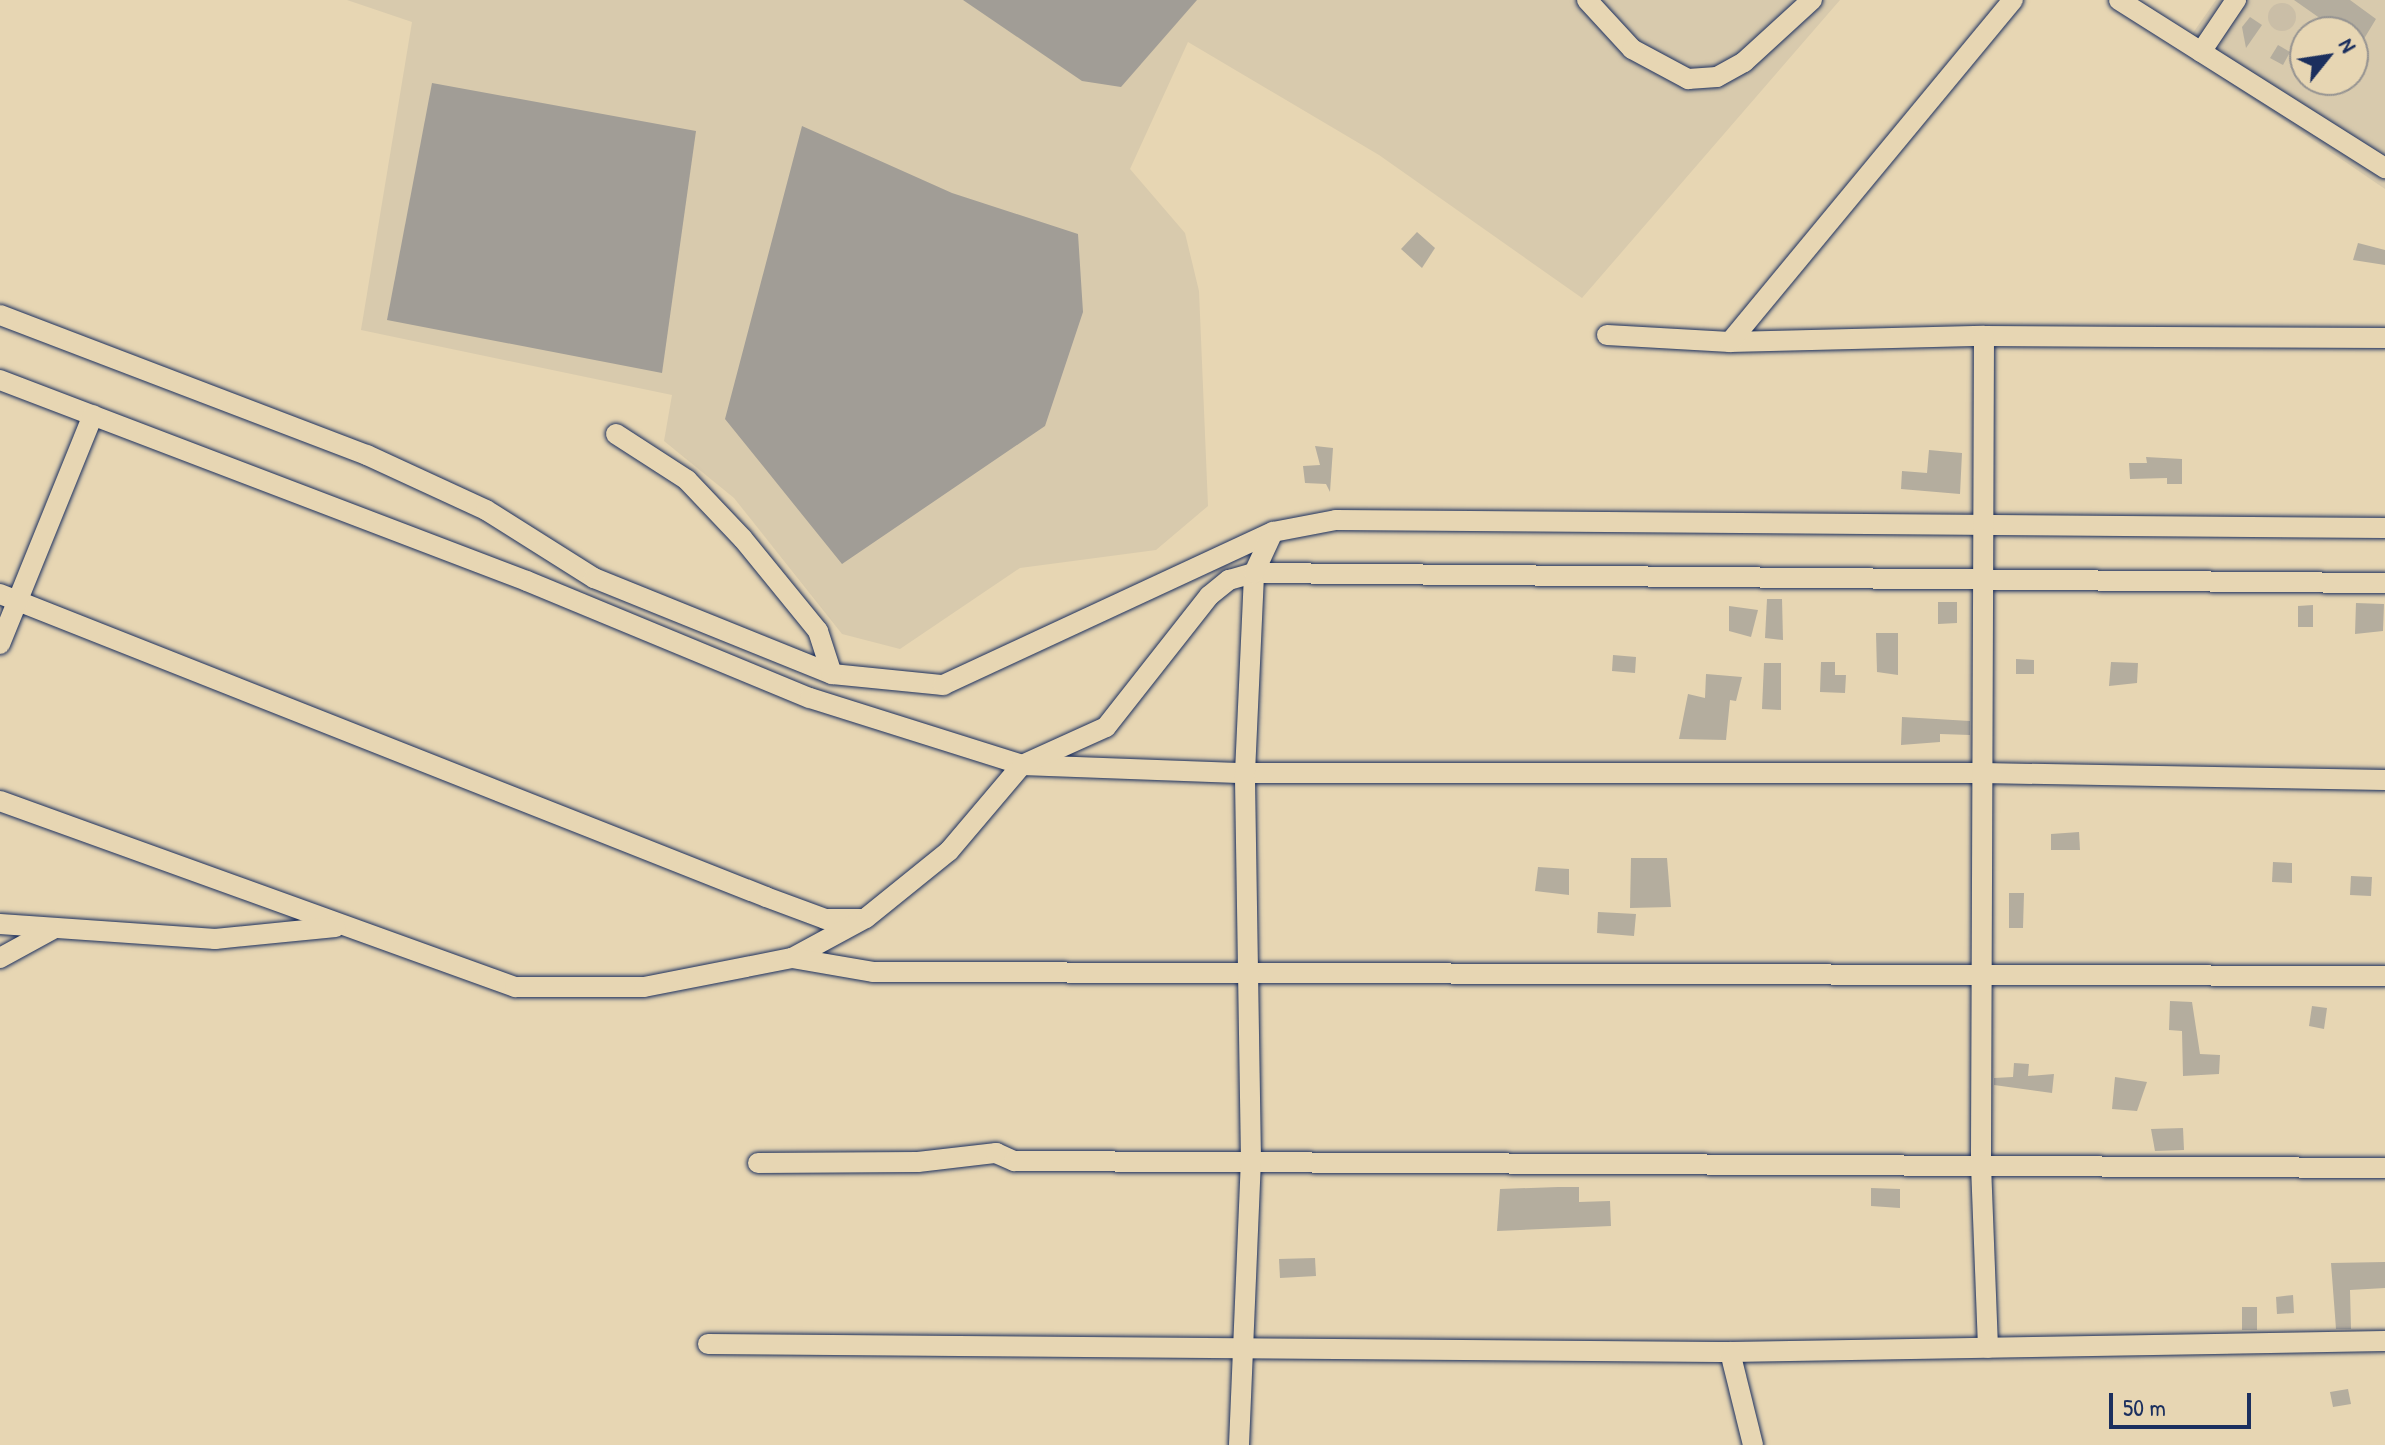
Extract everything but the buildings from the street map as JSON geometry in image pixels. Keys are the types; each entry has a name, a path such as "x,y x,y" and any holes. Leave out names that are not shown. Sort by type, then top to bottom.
{"street":[{"path":"1587,0 1632,49 1688,79 1717,77 1744,62 1812,0"},
{"path":"1730,342 2013,0"},
{"path":"2119,0 2385,168"},
{"path":"2201,52 2236,0"},
{"path":"0,315 367,455 486,510 594,578 832,674 943,685 1273,532 1336,520 1984,528 2385,528"},
{"path":"1607,335 1730,342 1984,336 2385,338"},
{"path":"1984,336 1981,1165 1988,1348"},
{"path":"0,380 527,581 810,698 1022,765 1245,773 1982,773 2385,780"},
{"path":"0,644 9,598 93,415"},
{"path":"616,434 687,480 743,539 818,631 832,674"},
{"path":"1239,1445 1251,1161 1245,773 1254,573 1273,532"},
{"path":"0,801 340,927 515,987 644,987 792,958 866,918 949,851 1022,765 1106,727 1209,596 1229,580 1254,573 1984,577 2385,583"},
{"path":"9,598 810,914 825,919 866,918"},
{"path":"0,924 215,939 340,927"},
{"path":"0,958 53,929"},
{"path":"792,958 873,972 2385,976"},
{"path":"758,1163 918,1162 996,1153 1014,1161 2385,1168"},
{"path":"708,1344 1244,1345 1730,1352 2385,1341"},
{"path":"1730,1352 1753,1445"}],"shaded area":[{"path":"347,0 1840,0 1582,298 1379,155 1188,42 1130,169 1185,233 1199,291 1208,506 1156,550 1020,568 900,649 842,634 734,498 664,441 672,395 361,330 412,22"},
{"path":"963,0 1197,0 1121,87 1082,81"},
{"path":"2216,0 2385,0 2385,189 2181,50"},
{"path":"2277,4 2287,4 2296,16 2289,16 2287,30 2277,30 2269,22 2269,12"},
{"path":"432,83 696,131 662,373 387,320"},
{"path":"802,126 952,193 1078,234 1083,312 1045,426 842,564 725,419"}]}
